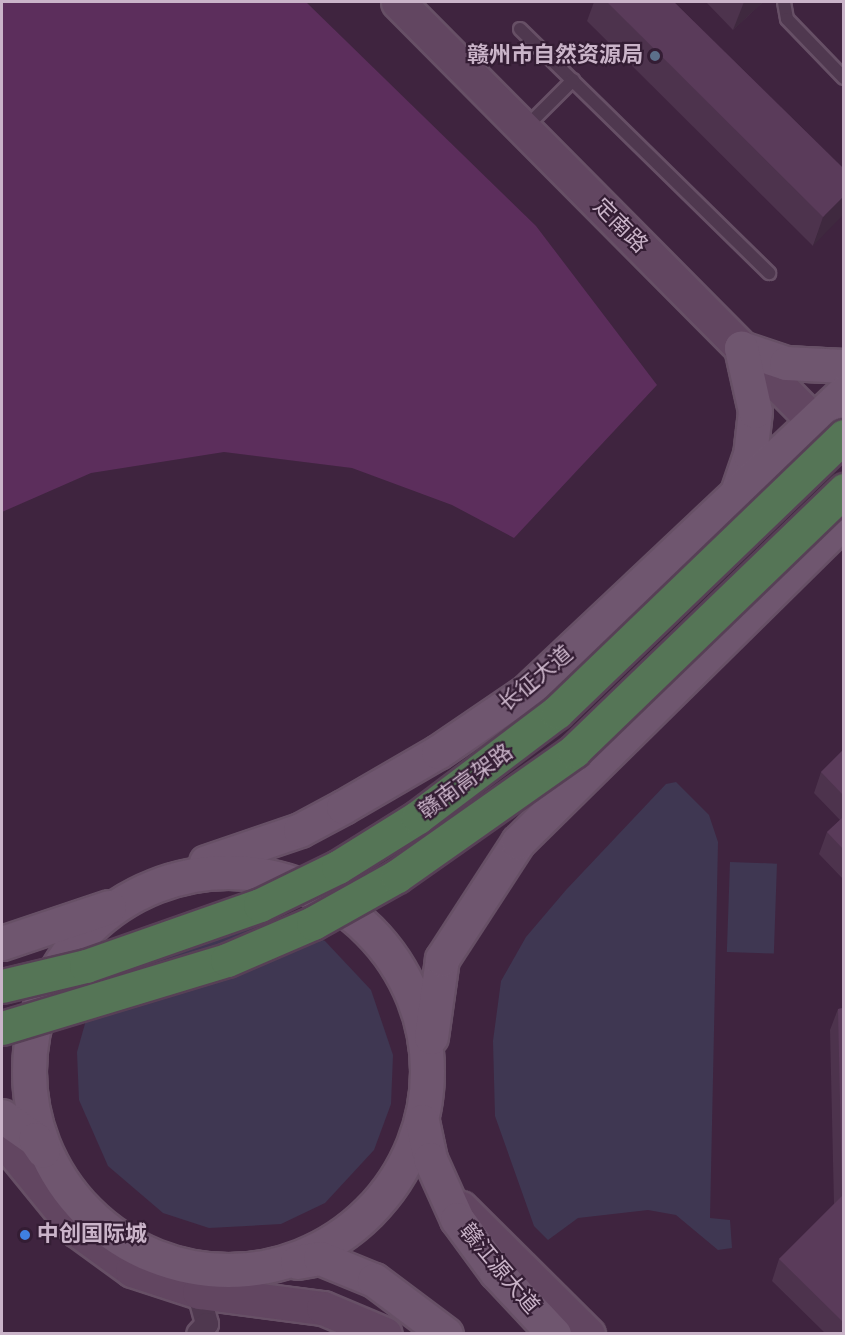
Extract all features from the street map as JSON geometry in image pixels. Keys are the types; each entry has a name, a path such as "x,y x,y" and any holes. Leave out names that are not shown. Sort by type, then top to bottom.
{"highway":[{"name":"赣南高架路","path":"2,986 86,966 260,905 338,867 418,817 557,712 843,436"},
{"name":"赣南高架路","path":"2,1028 226,960 313,923 397,876 574,751 843,490"}],"main road":[{"path":"741,348 786,363 843,366"},
{"path":"734,498 754,433 753,390 741,348"},
{"name":"长征大道","path":"116,905 216,858 300,830 438,752 526,692 734,498 843,392"},
{"path":"428,1064 442,959 498,866 606,750 843,521"},
{"path":"803,560 843,536"},
{"path":"170,880 242,872 287,881 344,909 372,933 412,993 428,1064"},
{"path":"2,943 116,905"},
{"path":"65,1186 33,1113 32,1034 42,996 61,961 116,905"},
{"name":"赣江源大道","path":"428,1064 426,1103 420,1127 442,1189 475,1246 554,1334"},
{"path":"245,1271 318,1250 364,1217 400,1174 426,1103"},
{"path":"2,1116 35,1139 65,1186 120,1239 196,1280 320,1258 347,1268 399,1296 446,1334"}],"street":[{"name":"定南路","path":"398,2 813,422 843,449"},
{"path":"2,1138 57,1209 104,1252 163,1284 196,1280 323,1308 385,1334"},
{"path":"442,1189 588,1334"},
{"path":"347,1268 410,1334"},
{"path":"196,1280 207,1324 198,1334"}],"lane":[{"path":"784,2 787,20 843,78"},
{"path":"520,29 769,273"},
{"path":"524,129 573,80"}],"shaded area":[{"path":"2,2 306,2 536,226 657,385 514,538 452,505 352,468 224,452 91,473 2,512"},
{"path":"676,782 709,815 718,842 710,1218 730,1220 732,1248 718,1250 676,1215 648,1210 578,1218 548,1240 534,1226 495,1116 493,1041 501,981 526,937 566,890 666,784"},
{"path":"730,862 777,864 774,954 727,952"},
{"path":"263,915 325,941 371,990 393,1055 391,1104 374,1150 325,1203 281,1224 209,1228 163,1213 108,1166 79,1100 77,1052 90,1006 116,966"}],"building":[{"path":"607,2 674,2 843,168 843,197 823,217"},
{"path":"843,750 843,795 821,772"},
{"path":"843,817 843,849 827,832"},
{"path":"843,1008 843,1322 779,1259 842,1196 838,1009"}],"place":[{"name":"赣州市自然资源局","path":"655,56"},
{"name":"中创国际城","path":"25,1235"}]}
